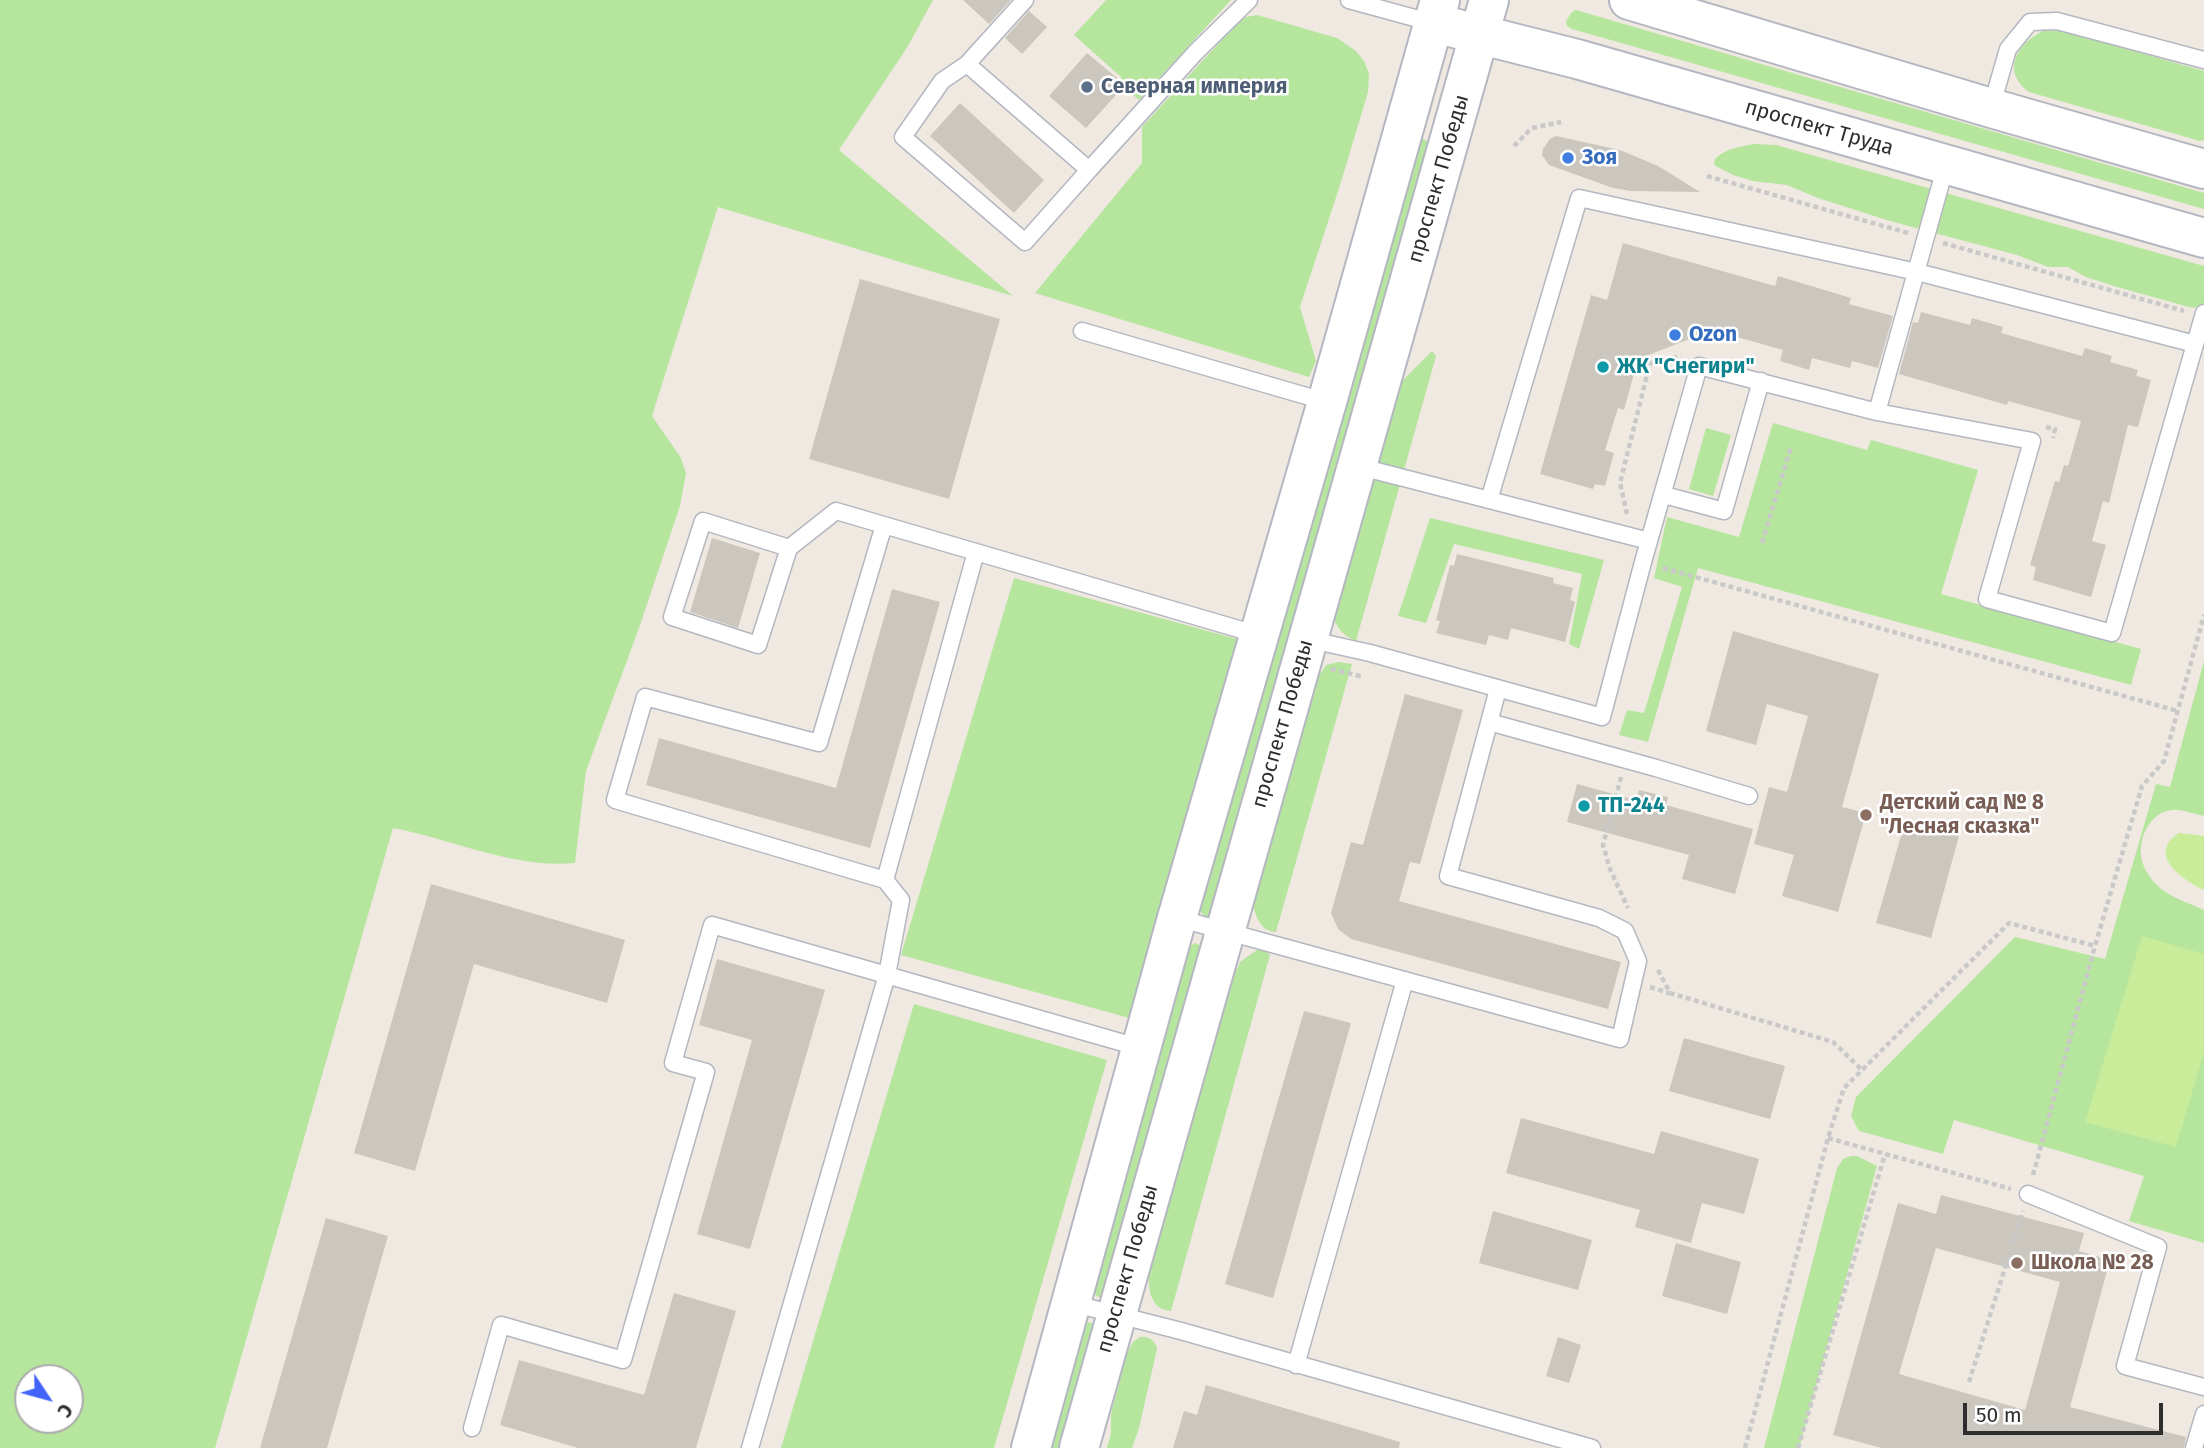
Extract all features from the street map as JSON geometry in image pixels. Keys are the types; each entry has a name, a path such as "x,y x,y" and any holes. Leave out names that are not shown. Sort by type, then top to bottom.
{"main road":[{"path":"1629,0 2204,169"},
{"name":"проспект Труда","path":"1437,11 1485,17 1947,164 2204,238"},
{"path":"1031,1448 1177,918 1437,11"},
{"name":"проспект Победы","path":"1079,1448 1224,930 1316,653 1357,466 1485,17"}],"lane":[{"path":"1025,0 967,64 942,81 903,137 1025,242 1195,53 1249,0"},
{"path":"1349,0 1437,11"},
{"path":"1991,108 2008,49 2030,22 2057,21 2204,60"},
{"path":"967,64 1089,170"},
{"path":"1877,412 1947,164"},
{"path":"1489,500 1579,198 1917,272 2195,344"},
{"path":"1316,653 1370,653 1602,717 1699,366 1877,412 2032,442 1987,599 2112,633 2203,315"},
{"path":"1082,331 1327,402"},
{"path":"1664,495 1724,511 1761,381"},
{"path":"1357,466 1649,541"},
{"path":"789,548 703,521 672,617 758,645 789,548 836,511 1259,635"},
{"path":"750,1448 887,975 901,900 885,880 615,800 646,697 820,743 884,525"},
{"path":"885,880 976,552"},
{"path":"1177,918 1620,1039 1638,961 1625,932 1599,918 1448,876 1498,689"},
{"path":"1489,722 1749,796"},
{"path":"471,1427 501,1325 623,1360 706,1072 673,1063 712,925 1141,1048"},
{"path":"1296,1364 1405,980"},
{"path":"2028,1194 2158,1247 2125,1366 2204,1387"},
{"path":"1071,1303 1181,1331 1592,1448"},
{"path":"2194,1448 2204,1414"}],"path":[{"path":"1514,146 1532,128 1561,122"},
{"path":"1707,176 2203,315"},
{"path":"1762,543 1791,447"},
{"path":"1643,562 2178,711"},
{"path":"1969,1382 2028,1194 2095,946 2142,786 2164,761 2204,615"},
{"path":"1316,653 1364,677"},
{"path":"1625,759 1603,845 1609,869 1633,919"},
{"path":"1745,1448 1828,1138 1844,1088 2009,923 2095,946"},
{"path":"1657,968 1670,993 1833,1042 1862,1070"},
{"path":"1828,1138 2028,1194"},
{"path":"1798,1448 1885,1154"}],"green space":[{"path":"0,0 933,0 908,46 839,150 1013,296 718,207 652,416 681,458 686,473 680,506 638,631 586,771 575,863 529,862 393,828 215,1448 0,1448"},
{"path":"1106,0 1231,0 1139,100 1122,86 1121,77 1074,35"},
{"path":"1576,10 2204,193 2204,209 1572,29 1567,26 1566,21"},
{"path":"1257,15 1337,38 1356,51 1369,74 1368,92 1300,307 1316,361 1309,377 1035,293 1142,163 1142,127 1237,23 1246,17"},
{"path":"2043,31 2064,31 2204,71 2204,140 2029,92 2016,76 2015,59 2025,43"},
{"path":"1421,138 1430,143 1216,912 1206,918 1198,908"},
{"path":"1754,144 1776,145 2204,266 2204,309 2117,287 2086,277 2068,267 2048,267 2017,255 1890,221 1787,185 1753,181 1714,165 1715,159 1724,152"},
{"path":"1432,351 1436,356 1356,641 1335,623 1332,613 1400,383"},
{"path":"1773,423 1867,450 1871,440 1978,470 1941,594 2141,649 2131,685 1698,568 1648,742 1619,735 1627,710 1644,713 1682,587 1654,578 1667,517 1739,537"},
{"path":"1706,428 1731,435 1713,496 1689,489"},
{"path":"1430,518 1604,560 1579,649 1569,644 1582,574 1454,544 1426,623 1398,616"},
{"path":"1014,578 1237,639 1133,1019 901,955"},
{"path":"2204,661 2204,816 2180,810 2158,815 2144,833 2141,848 2144,867 2161,889 2204,910 2204,1243 2129,1221 2144,1176 1954,1120 1943,1154 1859,1131 1851,1116 1856,1097 2015,937 2105,959 2156,784 2170,787"},
{"path":"1339,662 1352,664 1276,932 1271,931 1260,923 1253,906 1319,676 1326,665"},
{"path":"2179,833 2204,836 2204,890 2186,880 2171,866 2167,858 2166,849"},
{"path":"2142,936 2204,954 2204,1052 2176,1147 2085,1122"},
{"path":"1195,943 1204,947 1103,1297 1098,1297 1091,1291 1186,949"},
{"path":"1257,950 1264,950 1270,955 1171,1311 1163,1309 1153,1301 1149,1287 1150,1265 1235,973 1240,962"},
{"path":"914,1004 1107,1060 994,1448 781,1448"},
{"path":"1857,1156 1877,1166 1799,1448 1764,1448 1837,1168 1843,1159"},
{"path":"1086,1322 1096,1324 1065,1448 1047,1448"},
{"path":"1140,1337 1151,1340 1157,1349 1139,1428 1132,1448 1107,1448 1111,1433 1111,1414 1127,1353 1133,1342"}],"building":[{"path":"963,0 1011,0 989,24"},
{"path":"1029,11 1047,27 1022,54 1005,38"},
{"name":"Северная империя","path":"1087,53 1117,78 1116,95 1086,128 1049,96"},
{"path":"960,103 1044,180 1014,213 930,136"},
{"path":"1556,136 1620,150 1658,166 1700,192 1631,191 1613,188 1549,165 1542,155 1543,149 1550,139"},
{"name":"ЖК \"Снегири\"","path":"1623,243 1775,286 1778,276 1851,298 1849,304 1893,316 1878,368 1852,361 1850,368 1812,358 1809,370 1780,361 1783,350 1712,330 1709,343 1692,338 1638,359 1624,410 1618,408 1605,450 1614,453 1605,486 1595,484 1593,489 1540,474 1591,295 1607,300"},
{"path":"860,279 1000,319 949,499 809,459"},
{"path":"1921,312 1970,325 1972,318 2003,327 2001,333 2082,356 2085,348 2112,356 2110,362 2138,370 2136,376 2151,380 2138,427 2128,425 2109,503 2103,501 2092,541 2106,545 2091,597 2033,580 2036,567 2030,565 2055,481 2059,482 2064,465 2068,466 2081,421 2008,401 2007,405 1899,374 1913,322 1918,323"},
{"path":"712,538 760,553 738,628 690,612"},
{"path":"1457,554 1554,578 1553,583 1573,588 1570,600 1575,602 1565,642 1511,628 1508,640 1489,635 1486,645 1436,633 1440,621 1436,620 1450,565 1454,566"},
{"path":"892,589 940,602 870,848 646,785 659,738 836,788"},
{"path":"1733,631 1879,674 1842,807 1866,813 1838,912 1782,896 1794,855 1754,844 1769,787 1787,792 1808,716 1767,704 1756,745 1706,731"},
{"path":"1405,694 1463,710 1420,864 1410,862 1399,901 1621,962 1608,1009 1351,939 1338,929 1331,913 1351,842 1363,845"},
{"path":"1577,784 1636,800 1639,790 1668,797 1666,805 1753,829 1735,894 1682,879 1689,855 1567,822"},
{"path":"1905,822 1959,836 1931,938 1876,923"},
{"path":"431,884 625,940 607,1003 474,964 415,1171 354,1153"},
{"path":"717,959 825,990 750,1249 697,1234 752,1040 699,1025"},
{"path":"1304,1011 1351,1023 1273,1298 1225,1284"},
{"path":"1684,1038 1785,1066 1770,1119 1669,1091"},
{"path":"1521,1118 1654,1154 1661,1131 1759,1159 1744,1214 1702,1203 1691,1243 1635,1227 1640,1210 1506,1173"},
{"path":"1941,1195 2084,1233 2079,1251 2110,1260 2070,1407 2186,1437 2184,1448 1882,1448 1833,1435 1898,1203 1936,1214","holes":["1936,1248 2060,1282 2025,1410 1899,1374"]},
{"path":"1493,1211 1592,1240 1578,1290 1479,1263"},
{"path":"326,1218 388,1236 327,1448 260,1448"},
{"path":"1676,1243 1741,1262 1727,1314 1662,1296"},
{"path":"674,1293 736,1311 696,1448 578,1448 500,1425 519,1360 644,1395"},
{"path":"1558,1337 1581,1345 1569,1383 1546,1376"},
{"path":"1206,1385 1400,1442 1399,1448 1173,1448 1184,1411 1197,1415"}],"place":[{"name":"Северная империя","path":"1087,87"},
{"name":"Зоя","path":"1568,158"},
{"name":"Ozon","path":"1675,335"},
{"name":"ЖК \"Снегири\"","path":"1603,367"},
{"name":"ТП-244","path":"1584,806"},
{"name":"Детский сад № 8 \"Лесная сказка\"","path":"1866,815"},
{"name":"Школа № 28","path":"2017,1263"}]}
